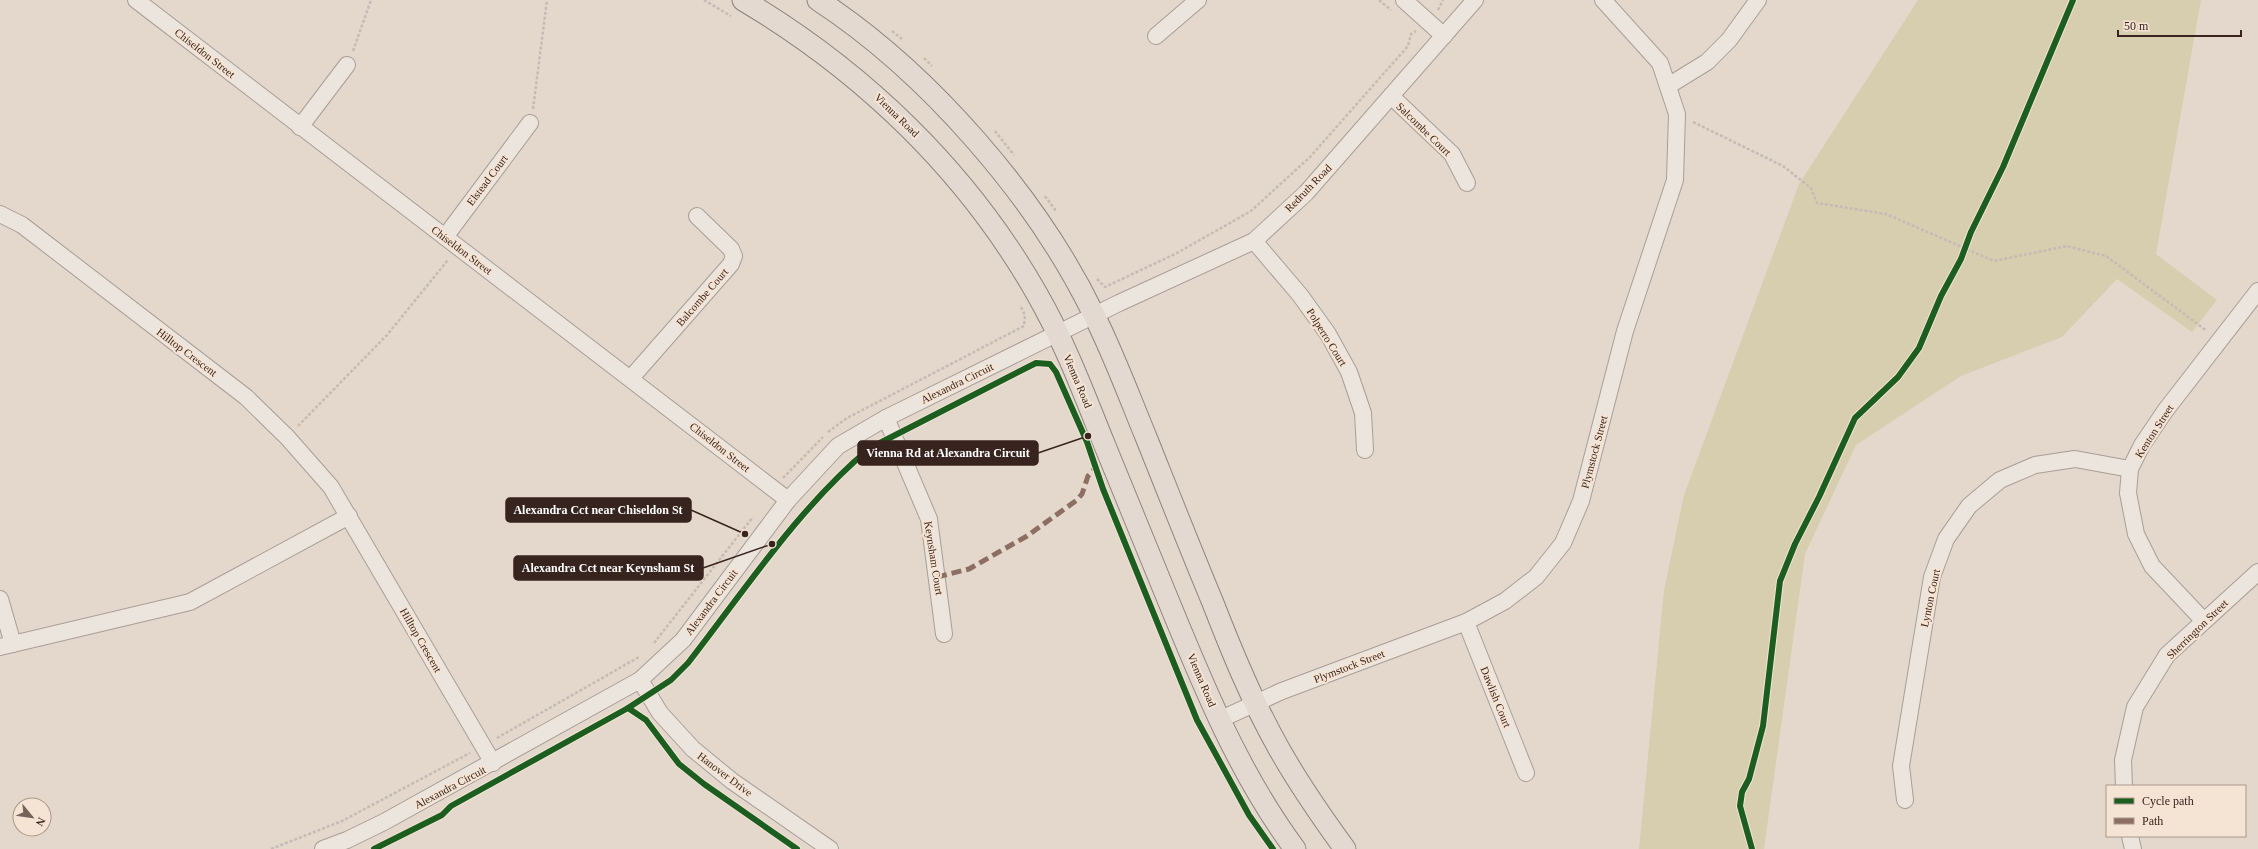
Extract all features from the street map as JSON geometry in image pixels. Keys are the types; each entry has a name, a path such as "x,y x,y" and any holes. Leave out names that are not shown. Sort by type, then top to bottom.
{"main road":[{"path":"818,0 850,21 898,59 949,112 1033,213 1069,268 1094,315 1256,704 1277,746 1308,797 1345,849"},
{"name":"Vienna Road","path":"740,10 789,27 828,55 874,93 920,136 956,178 1011,253 1036,292 1058,334 1219,720 1253,786 1295,849"}],"street":[{"name":"Chiseldon Street","path":"136,0 458,248 631,378 788,500"},
{"path":"1156,36 1198,0"},
{"path":"1404,0 1444,36"},
{"name":"Redruth Road","path":"1094,315 1254,241 1306,193 1474,0"},
{"name":"Plymstock Street","path":"1219,720 1282,691 1466,622 1505,601 1536,577 1563,543 1581,501 1625,331 1675,180 1677,114 1660,63 1603,0"},
{"path":"1668,86 1707,62 1729,40 1758,0"},
{"path":"300,126 347,65"},
{"name":"Salcombe Court","path":"1391,96 1452,154 1466,183"},
{"name":"Elstead Court","path":"444,237 530,123"},
{"name":"Hilltop Crescent","path":"0,214 22,225 246,397 287,437 331,487 493,763"},
{"name":"Balcombe Court","path":"631,378 731,264 734,256 731,249 697,216"},
{"name":"Polperro Court","path":"1254,241 1300,295 1318,321 1349,372 1364,413 1365,450"},
{"name":"Kenton Street","path":"2204,621 2152,566 2136,534 2128,493 2130,469 2142,445 2165,411 2258,291"},
{"name":"Alexandra Circuit","path":"323,849 349,845 640,680 683,640 788,500 838,446 886,418 1094,315"},
{"name":"Keynsham Court","path":"886,418 928,519 944,634"},
{"name":"Lynton Court","path":"1905,800 1901,766 1932,577 1946,539 1969,506 1995,484 2000,480 2035,464 2075,459 2130,469"},
{"path":"0,599 6,645 190,602 349,516"},
{"name":"Sherrington Street","path":"2124,785 2123,760 2135,707 2168,655 2258,572"},
{"name":"Dawlish Court","path":"1466,622 1526,773"},
{"name":"Hanover Drive","path":"640,680 660,713 693,749 732,782 830,849"},
{"path":"2130,837 2133,849"}],"path":[{"path":"347,65 371,0"},
{"path":"530,123 535,101 547,0"},
{"path":"704,0 740,10"},
{"path":"1094,277 1105,287 1177,253 1251,211 1310,157 1408,46 1411,34 1430,23 1444,0"},
{"path":"1677,114 1783,166 1811,188 1817,203 1886,214 1994,261 2067,246 2106,256 2220,341"},
{"path":"287,437 387,335 458,248"},
{"path":"774,489 786,473 827,432 846,418 1024,326 1025,316 1017,300"},
{"path":"651,647 757,512"},
{"path":"271,849 342,821 483,746 646,654"}],"shaded area":[{"path":"1918,0 2201,0 2156,254 2217,300 2192,332 2117,279 2062,337 1961,376 1856,445 1805,554 1764,849 1639,849 1664,590 1684,495 1799,184"}],"marked path":[{"path":"937,577 969,569 1027,536 1077,500 1082,494 1088,476 1096,467"}],"cycle path":[{"path":"1752,849 1740,806 1742,792 1749,779 1763,726 1780,581 1795,544 1819,497 1855,418 1898,377 1919,348 1941,296 1961,259 1971,232 2003,167 2073,0"},
{"path":"628,708 671,680 688,663 752,578 796,523 844,471 870,448 1036,363 1050,364 1056,372 1087,442 1103,489 1197,720 1249,815 1273,849"},
{"path":"374,849 442,815 451,806 628,708 646,720 679,764 704,784 797,849"}],"place":[{"name":"Vienna Rd at Alexandra Circuit","path":"1088,436"},
{"name":"Alexandra Cct near Chiseldon St","path":"745,534"},
{"name":"Alexandra Cct near Keynsham St","path":"772,544"}]}
